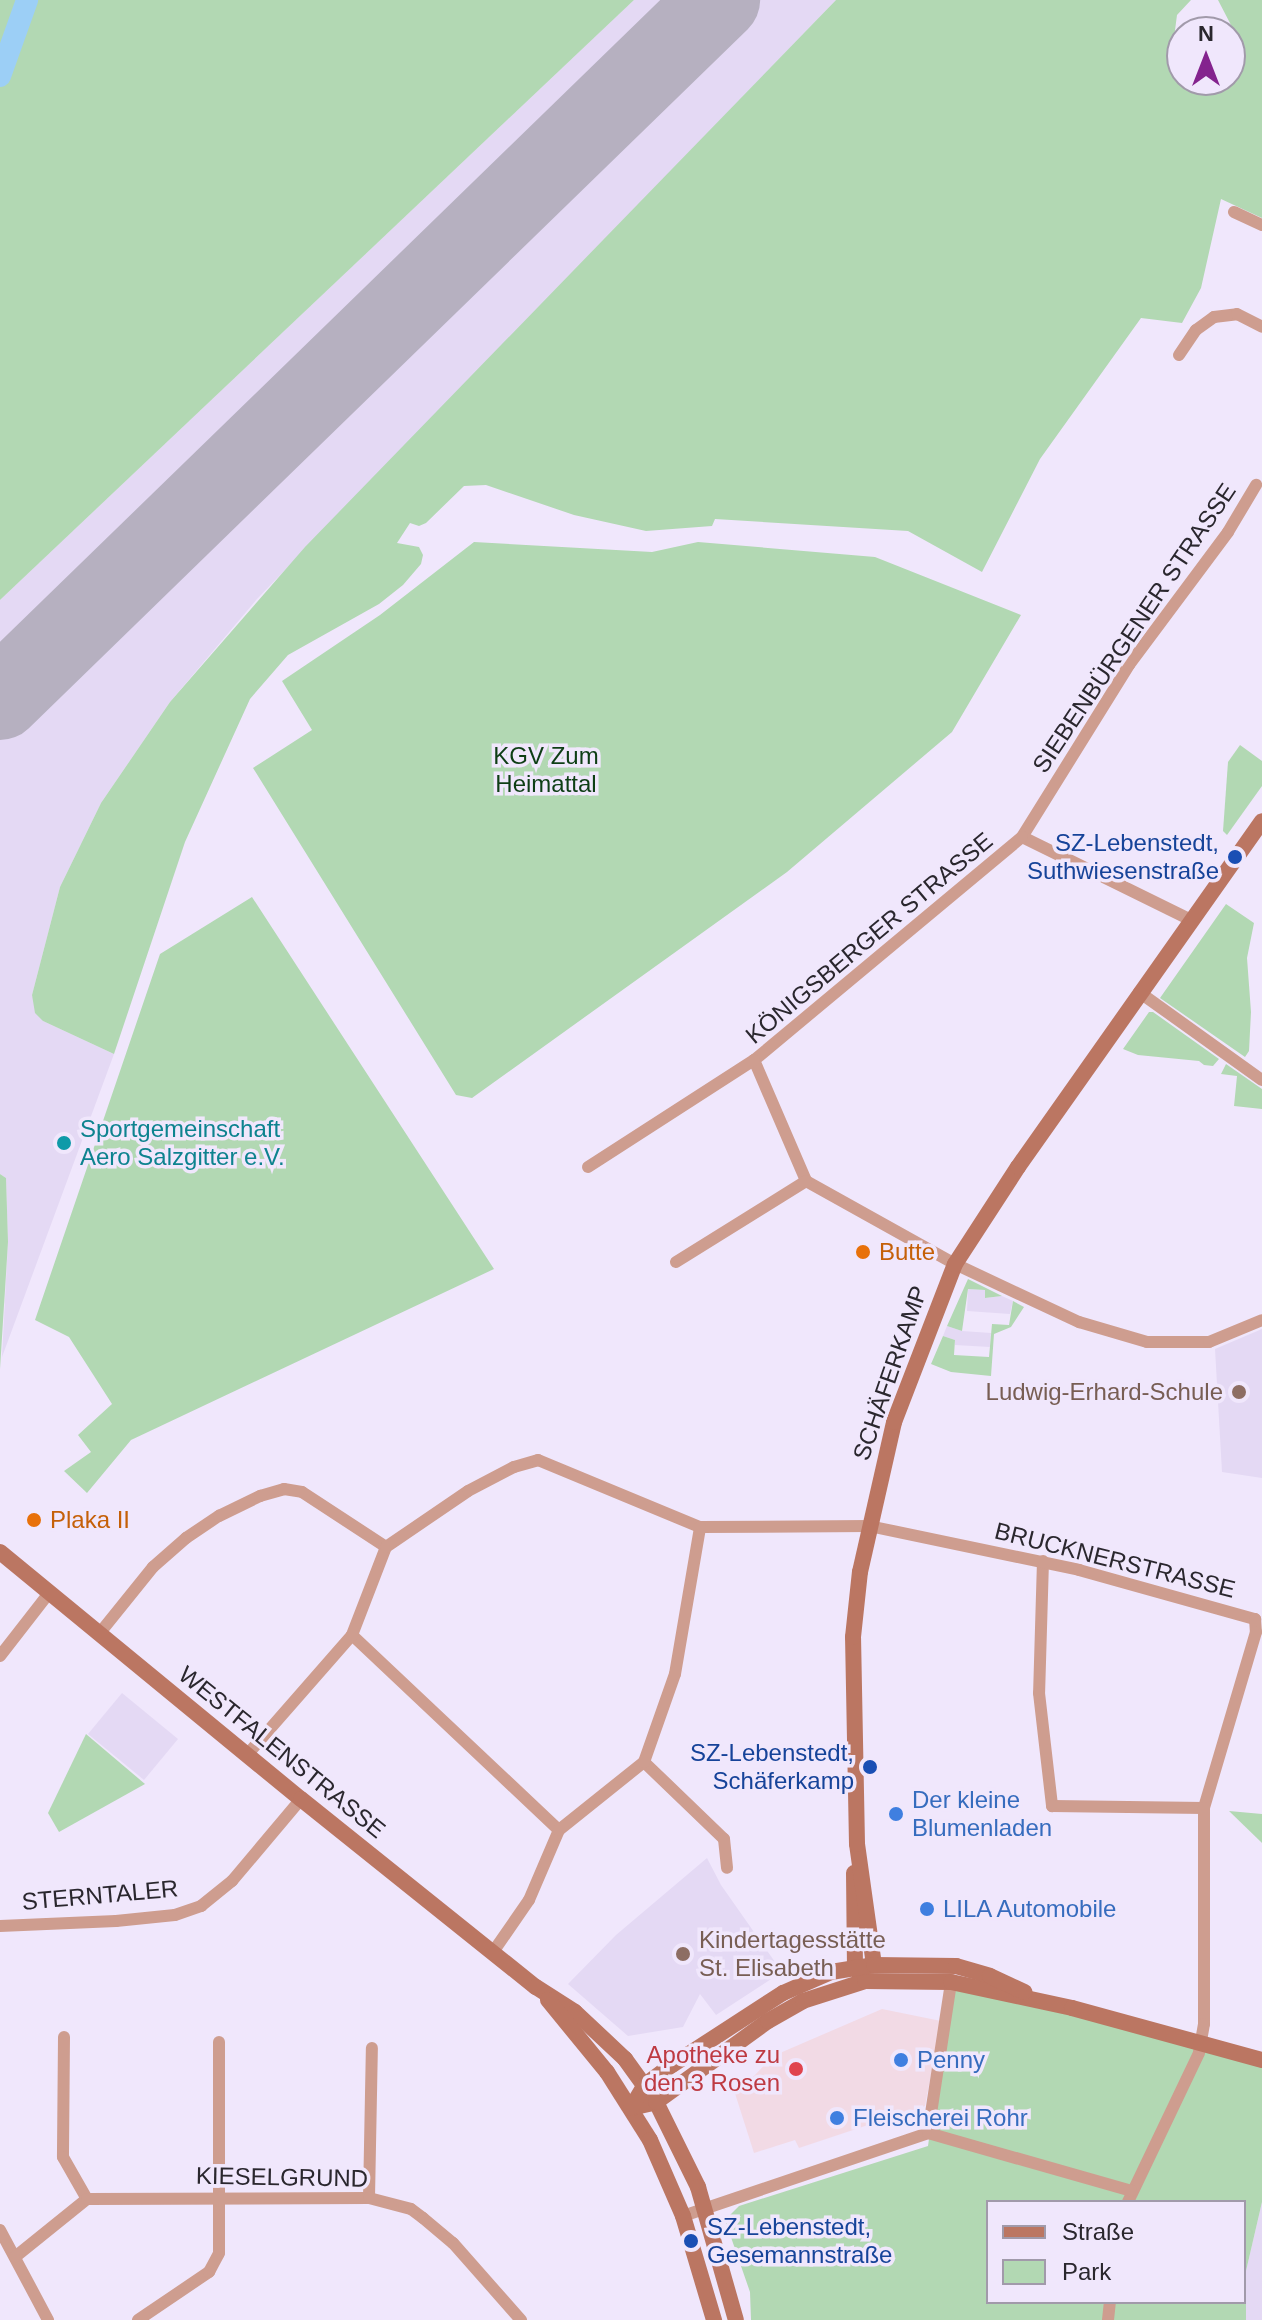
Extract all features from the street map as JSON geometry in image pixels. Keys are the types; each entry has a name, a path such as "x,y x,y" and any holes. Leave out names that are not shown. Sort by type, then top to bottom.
{"street":[{"path":"1234,212 1262,225"},
{"path":"1179,355 1196,330 1214,317 1237,314 1262,327"},
{"name":"SIEBENBÜRGENER STRASSE","path":"1022,837 1129,665 1228,532 1256,485"},
{"name":"SCHÄFERKAMP","path":"874,1965 857,1844 853,1637 869,1526 894,1422 955,1264 1139,992 1262,821"},
{"name":"KÖNIGSBERGER STRASSE","path":"806,1181 754,1060 1022,837 1191,920"},
{"path":"1139,992 1262,1080"},
{"path":"588,1167 754,1060"},
{"path":"676,1262 806,1181 955,1264 1079,1322 1147,1342 1209,1342 1262,1320"},
{"path":"247,1755 352,1635 386,1547 439,1508 478,1485 538,1460 700,1527 675,1674 644,1762 559,1830 529,1900 493,1952"},
{"path":"99,1634 153,1567 186,1538 219,1516 260,1496 284,1489 302,1492 386,1547"},
{"name":"BRUCKNERSTRASSE","path":"700,1527 869,1526 1043,1561 1255,1619 1254,1640 1204,1808 1204,2024 1199,2053 1130,2196"},
{"name":"WESTFALENSTRASSE","path":"0,1552 301,1799 536,1987 575,2012 625,2059 645,2085 677,2139 704,2208 736,2320"},
{"path":"1043,1561 1039,1693 1052,1806 1204,1808"},
{"path":"0,1656 49,1593"},
{"path":"352,1635 559,1830"},
{"path":"644,1762 724,1839 727,1868"},
{"name":"STERNTALER","path":"0,1926 116,1921 175,1915 201,1906 232,1881 301,1799"},
{"name":"SCHÄFERKAMP","path":"857,1844 854,1865 860,1974"},
{"path":"631,2108 656,2102 768,2021 874,1965 956,1966 990,1976 1036,1999"},
{"path":"631,2108 645,2085 783,1993 822,1975 860,1974 1036,1999 1262,2060"},
{"path":"928,2133 951,1985"},
{"name":"WESTFALENSTRASSE","path":"536,1987 603,2066 650,2140 683,2216 714,2320"},
{"path":"15,2257 87,2199 63,2157 64,2037"},
{"path":"138,2320 209,2272 219,2253 219,2042"},
{"path":"369,2198 372,2048"},
{"path":"683,2216 928,2133 1130,2196"},
{"name":"KIESELGRUND","path":"87,2199 369,2198 411,2209 453,2243 521,2320"},
{"path":"0,2230 48,2320"}],"shaded area":[{"path":"634,0 836,0 257,599 170,702 101,803 60,887 32,995 43,1021 114,1054 2,1357 8,1242 6,1178 0,1174 0,600"},
{"path":"968,1289 985,1290 985,1298 1002,1296 1013,1301 1010,1314 967,1311"},
{"path":"947,1326 962,1331 991,1333 990,1347 955,1345 955,1340 943,1336"},
{"name":"Ludwig-Erhard-Schule","path":"1262,1329 1262,1478 1222,1472 1215,1349"},
{"path":"122,1693 178,1739 144,1780 88,1734"},
{"name":"Kindertagesstätte St. Elisabeth","path":"707,1858 721,1885 782,1972 716,2015 700,1994 683,2027 628,2036 568,1984 616,1935"},
{"path":"882,2009 941,2021 925,2106 799,2148 795,2140 754,2153 732,2084 754,2076 773,2056"},
{"path":"1262,2202 1262,2320 1246,2320 1246,2271"}],"green space":[{"path":"0,0 634,0 0,600"},
{"path":"836,0 1191,0 1177,16 1166,16 1166,96 1246,96 1246,16 1226,16 1218,0 1262,0 1262,218 1221,199 1201,288 1182,323 1141,318 1040,459 982,572 908,531 715,519 712,526 646,531 574,515 486,485 464,486 426,523 419,526 410,523 397,543 419,547 423,555 421,564 403,585 379,604 288,655 250,699 185,842 114,1054 43,1021 35,1013 32,995 60,887 101,803 170,702 305,547"},
{"name":"KGV Zum Heimattal","path":"474,542 652,552 698,542 875,557 1021,615 952,732 787,872 472,1098 456,1095 253,768 312,730 282,681 380,615"},
{"path":"1240,745 1262,761 1262,786 1227,835 1223,831 1228,762"},
{"path":"252,897 494,1269 131,1440 87,1493 64,1471 91,1452 78,1435 112,1404 69,1337 35,1320 160,954"},
{"path":"1226,904 1254,923 1247,958 1251,1012 1249,1051 1245,1057 1160,998"},
{"path":"1149,1012 1219,1059 1213,1066 1199,1061 1138,1055 1123,1049"},
{"path":"1226,1064 1262,1089 1262,1109 1234,1106 1237,1076 1221,1074"},
{"path":"0,1174 6,1178 8,1242 0,1369"},
{"path":"968,1279 1002,1296 985,1298 985,1290 968,1289 962,1331 947,1326"},
{"path":"1013,1301 1024,1307 1011,1327 994,1334 991,1376 951,1372 931,1364 943,1336 955,1340 954,1355 989,1357 992,1324 1009,1325"},
{"path":"86,1734 145,1784 59,1832 48,1813"},
{"path":"1229,1811 1262,1814 1262,1843"},
{"path":"951,1982 1262,2060 1262,2202 1246,2271 1246,2200 986,2200 986,2304 1246,2304 1246,2320 751,2320 750,2292 725,2220 739,2206 928,2146"}],"waterway":[{"path":"0,76 27,0"}],"runway":[{"path":"0,699 719,0"}],"place":[{"name":"SZ-Lebenstedt, Suthwiesenstraße","path":"1235,857"},
{"name":"Sportgemeinschaft Aero Salzgitter e.V.","path":"64,1143"},
{"name":"Butte","path":"863,1252"},
{"name":"Ludwig-Erhard-Schule","path":"1239,1392"},
{"name":"Plaka II","path":"34,1520"},
{"name":"SZ-Lebenstedt, Schäferkamp","path":"870,1767"},
{"name":"Der kleine Blumenladen","path":"896,1814"},
{"name":"LILA Automobile","path":"927,1909"},
{"name":"Kindertagesstätte St. Elisabeth","path":"683,1954"},
{"name":"Penny","path":"901,2060"},
{"name":"Apotheke zu den 3 Rosen","path":"796,2069"},
{"name":"Fleischerei Rohr","path":"837,2118"},
{"name":"SZ-Lebenstedt, Gesemannstraße","path":"691,2241"}]}
